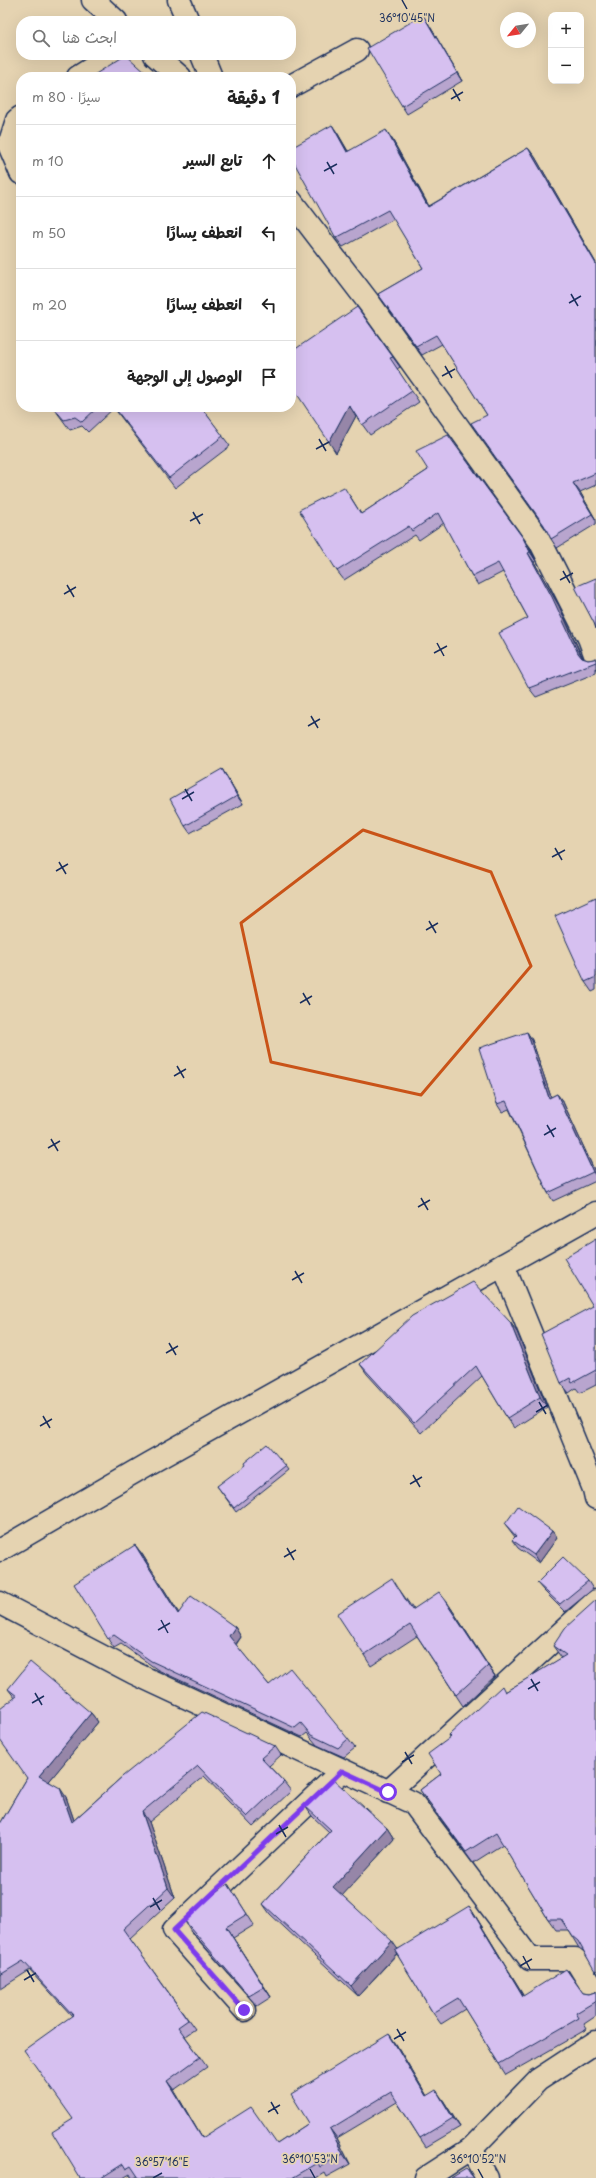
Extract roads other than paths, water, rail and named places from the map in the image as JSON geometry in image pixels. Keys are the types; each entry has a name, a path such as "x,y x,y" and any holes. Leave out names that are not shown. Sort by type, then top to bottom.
{"street":[{"path":"92,0 110,16"},
{"path":"179,0 186,16"},
{"path":"296,83 357,50"},
{"path":"86,72 106,60"},
{"path":"161,60 174,72"},
{"path":"204,60 209,72"},
{"path":"16,123 9,145 16,162"},
{"path":"296,208 370,304 540,541 589,638 596,657"},
{"path":"0,1550 148,1464 596,1213"},
{"path":"503,1266 594,1489 596,1498"},
{"path":"388,1792 596,1601"},
{"path":"0,1603 134,1673 413,1803 530,1959 575,1959 596,1993"},
{"path":"244,2010 174,1930 342,1771"},
{"path":"426,2178 471,2149 538,2080 596,2042"},
{"path":"471,2149 487,2178"}]}
